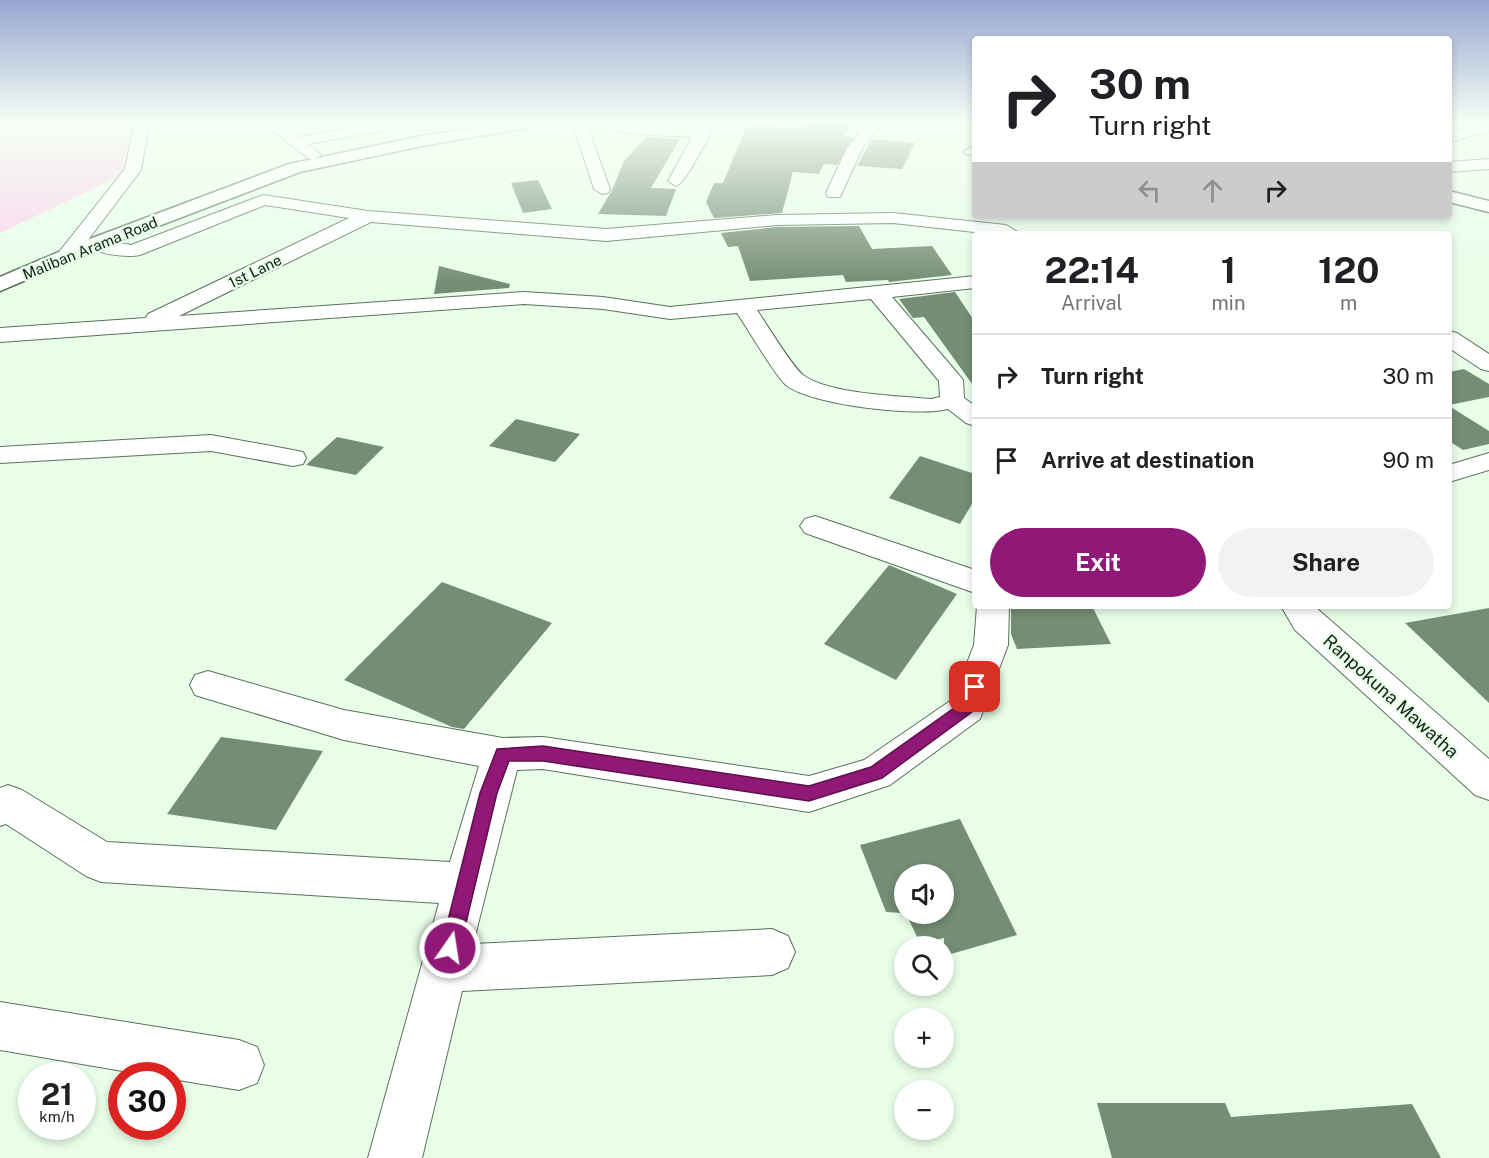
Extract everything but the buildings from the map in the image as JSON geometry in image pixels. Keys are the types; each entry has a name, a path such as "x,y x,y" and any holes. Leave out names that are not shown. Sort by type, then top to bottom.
{"street":[{"path":"66,256 128,176"},
{"name":"Maliban Arama Road","path":"0,285 94,244 274,176"},
{"path":"598,176 602,189"},
{"path":"676,181 679,176"},
{"path":"834,193 842,176"},
{"path":"1452,186 1479,186"},
{"path":"1452,197 1489,207"},
{"path":"94,244 133,252 263,200 368,216 606,235 777,220 893,218 1008,231"},
{"name":"1st Lane","path":"142,326 368,216"},
{"path":"0,335 524,298 603,303 670,313 972,282"},
{"path":"876,291 951,380 952,401"},
{"path":"744,307 795,380 818,390 875,402 932,406 952,401"},
{"path":"1452,340 1489,364"},
{"path":"952,401 972,416"},
{"path":"0,455 212,443 293,458"},
{"path":"1452,473 1489,460"},
{"path":"815,526 972,581"},
{"path":"208,685 344,725 503,754 543,753 809,794 876,773 967,708 991,645 993,609"},
{"name":"Ranpokuna Mawatha","path":"1299,609 1307,621 1489,783"},
{"path":"395,1158 446,969 489,793 503,754"},
{"path":"0,808 9,803 101,862 465,884"},
{"path":"446,969 772,952"},
{"path":"0,1026 239,1065"}],"shaded area":[{"path":"0,176 120,176 0,233"}],"route":[{"path":"450,948 489,793 503,754 543,753 809,794 876,773 967,708 975,687"}]}
